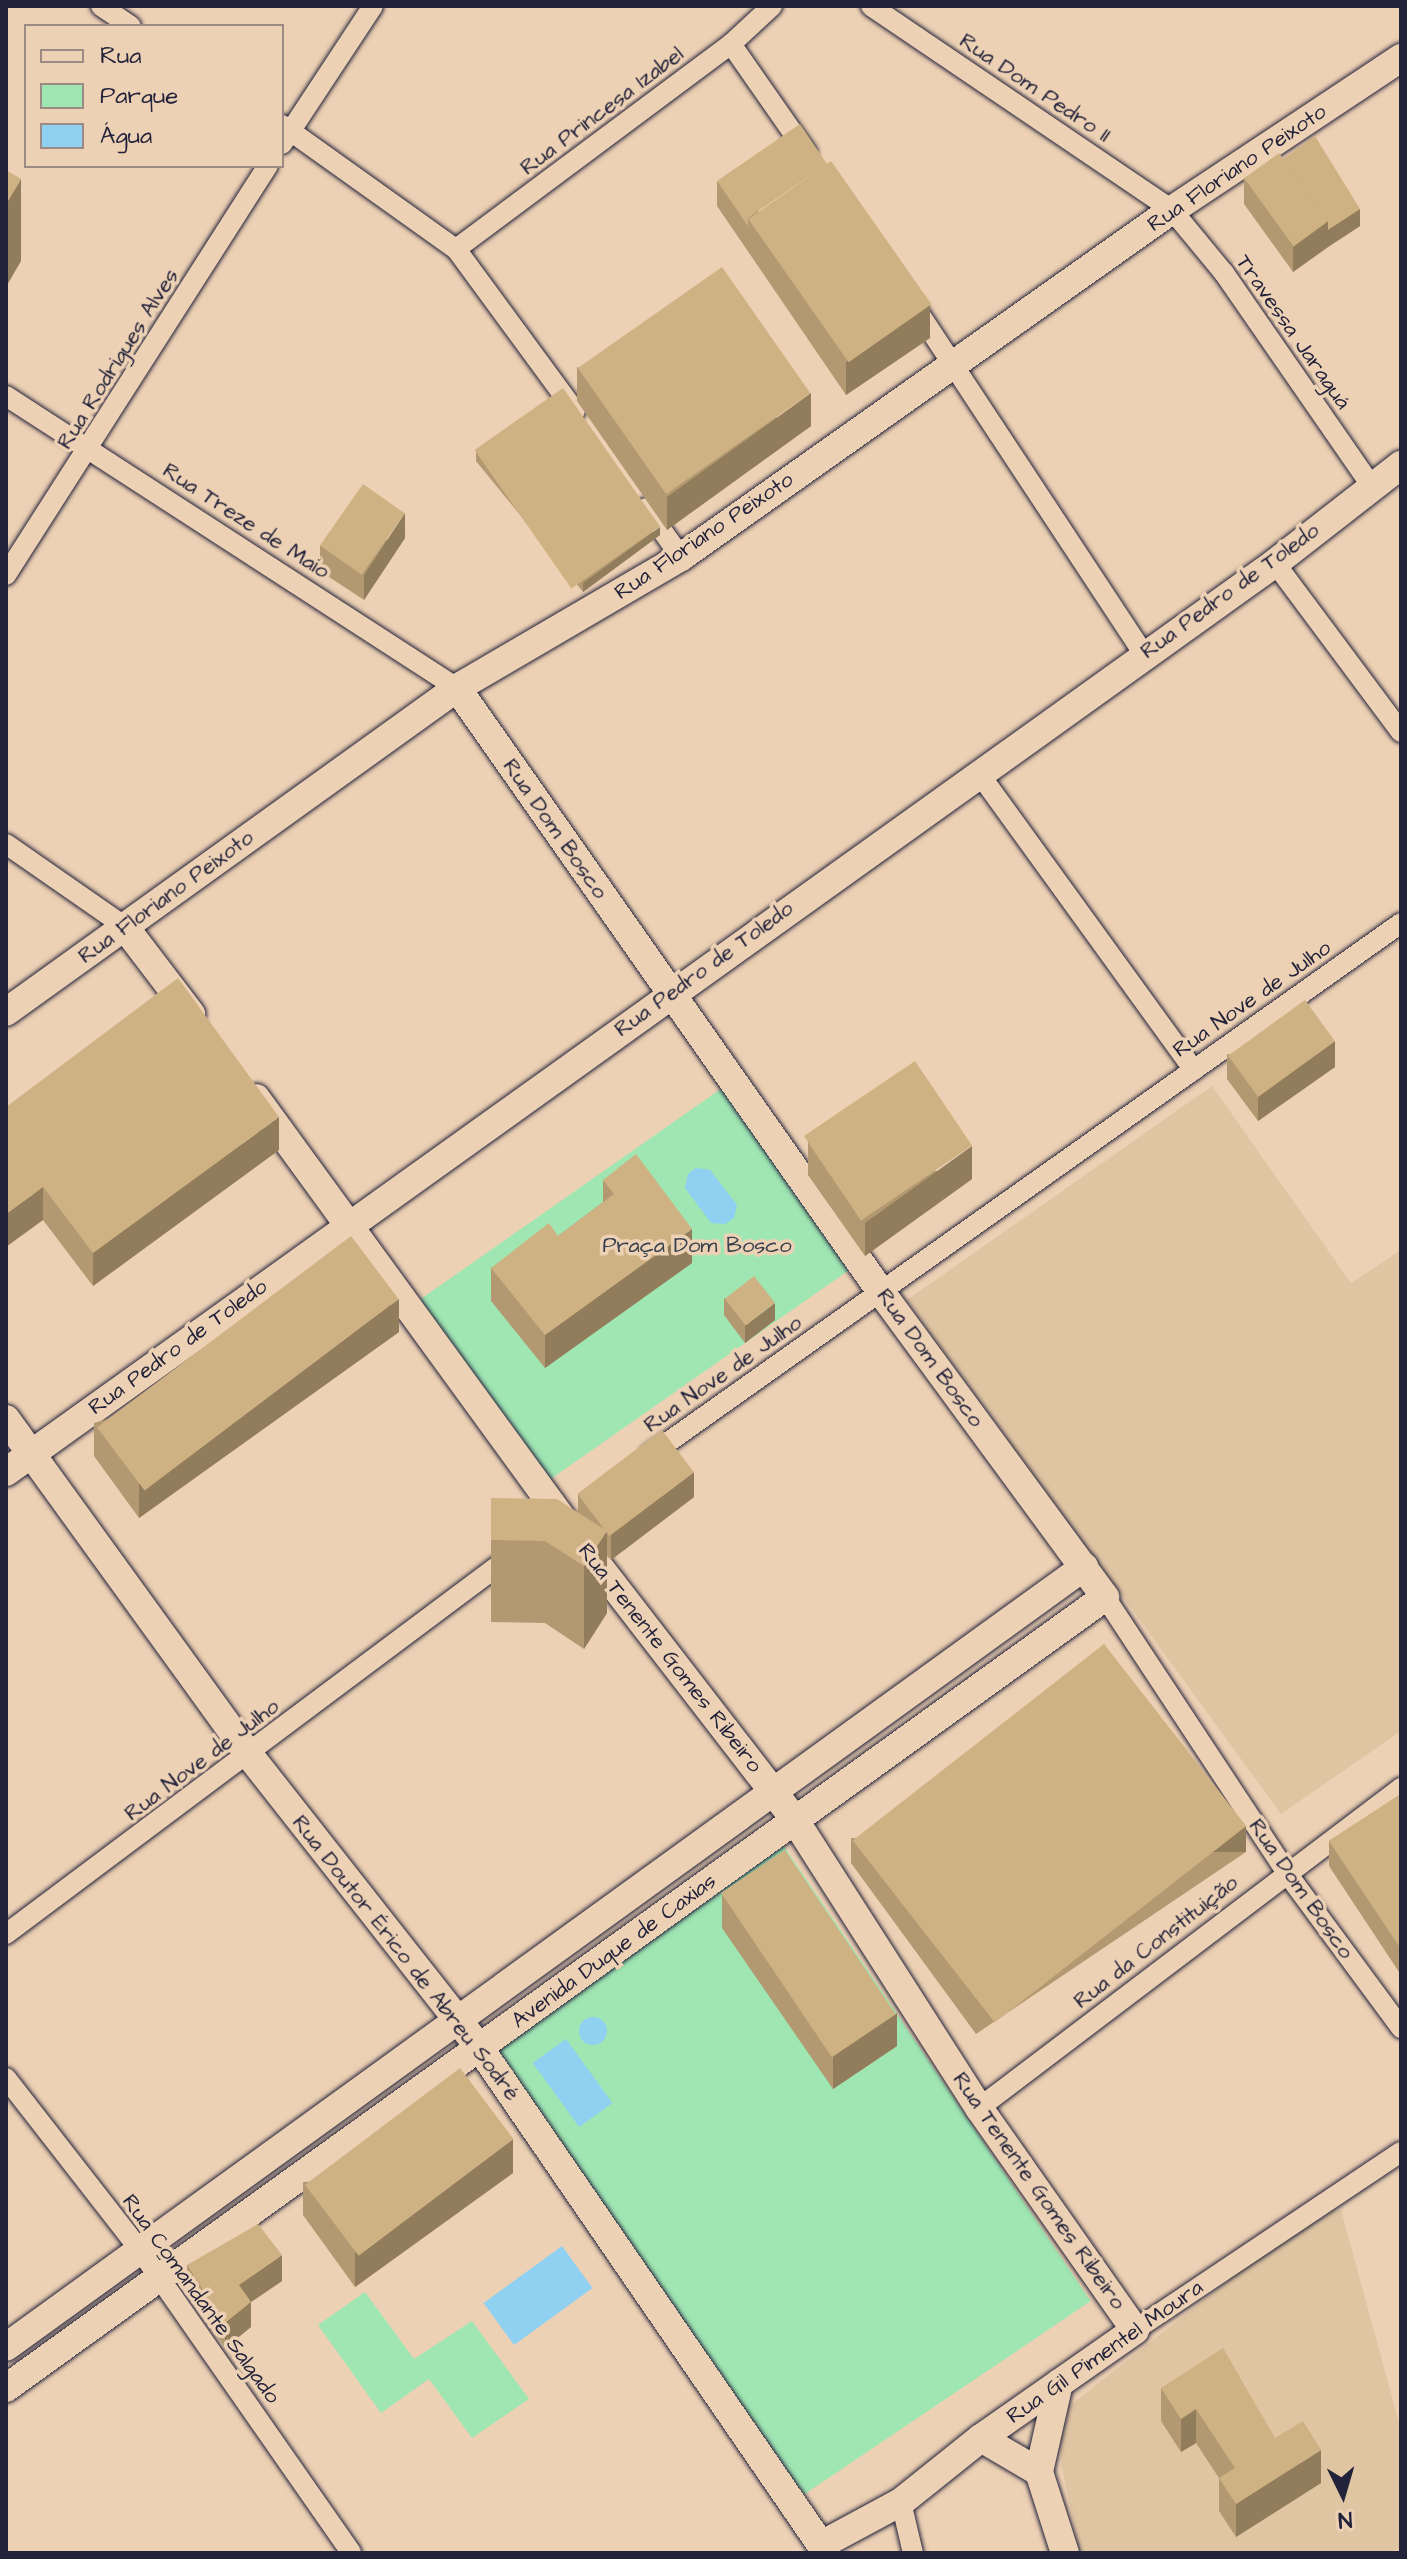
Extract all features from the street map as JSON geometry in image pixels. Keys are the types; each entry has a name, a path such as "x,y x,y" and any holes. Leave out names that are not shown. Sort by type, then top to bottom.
{"main road":[{"name":"Rua Floriano Peixoto","path":"6,1012 457,688 681,557 1172,210 1401,58"},
{"name":"Rua Pedro de Toledo","path":"6,1472 978,772 1275,563 1371,485 1401,465"},
{"name":"Rua Dom Bosco","path":"457,688 881,1292 1105,1597"},
{"path":"124,926 209,1037"},
{"name":"Rua Tenente Gomes Ribeiro","path":"237,1074 350,1222 561,1518 795,1820 979,2108 1135,2330"},
{"name":"Rua Doutor Érico de Abreu Sodré","path":"6,1419 250,1756 479,2047 815,2549"},
{"name":"Avenida Duque de Caxias","path":"6,2347 1084,1567"},
{"name":"Avenida Duque de Caxias","path":"6,2388 1105,1597"},
{"name":"Rua Gil Pimentel Moura","path":"815,2549 901,2502 981,2438 1135,2330"},
{"path":"1059,2383 1039,2472 1065,2553"},
{"path":"981,2438 1039,2472"}],"street":[{"path":"101,6 128,24"},
{"path":"373,6 285,134 456,249 587,428"},
{"name":"Rua Princesa Izabel","path":"456,249 731,44 772,6"},
{"name":"Rua Dom Pedro II","path":"871,6 1172,210"},
{"path":"731,44 820,171"},
{"name":"Rua Rodrigues Alves","path":"6,575 91,448 267,168"},
{"name":"Travessa Jaraguá","path":"1172,210 1224,273 1371,485"},
{"path":"899,285 1144,654"},
{"name":"Rua Treze de Maio","path":"6,396 91,448 457,688"},
{"path":"634,492 681,557"},
{"path":"1275,563 1401,732"},
{"path":"978,772 1194,1070"},
{"path":"6,844 124,926"},
{"name":"Rua Nove de Julho","path":"638,1463 1401,923"},
{"name":"Rua Nove de Julho","path":"6,1934 250,1756 523,1546"},
{"name":"Rua Dom Bosco","path":"1105,1597 1286,1872 1401,2028"},
{"name":"Rua da Constituição","path":"979,2108 1286,1872 1401,1788"},
{"name":"Rua Comandante Salgado","path":"6,2078 140,2250 351,2553"},
{"name":"Rua Gil Pimentel Moura","path":"1135,2330 1401,2152"},
{"path":"901,2502 913,2553"}],"shaded area":[{"path":"1212,1086 1351,1283 1401,1250 1401,1731 1281,1814 907,1300"},
{"path":"1341,2210 1401,2430 1401,2548 1390,2553 1080,2553 1061,2463 1060,2431 1067,2408 1315,2212"}],"green space":[{"name":"Praça Dom Bosco","path":"725,1086 852,1268 544,1484 416,1302"},
{"path":"777,1836 1091,2301 791,2503 478,2038"},
{"path":"365,2292 414,2359 472,2321 529,2399 472,2438 429,2379 381,2413 318,2325"}],"water":[{"path":"696,1168 710,1170 737,1205 734,1218 725,1224 711,1223 685,1188 688,1174"},
{"path":"593,2017 603,2021 607,2031 603,2041 593,2045 583,2041 579,2031 583,2021"},
{"path":"566,2039 612,2103 579,2127 533,2063"},
{"path":"562,2246 593,2288 514,2345 484,2303"}],"building":[{"path":"800,124 827,164 748,218 748,226 717,181"},
{"path":"1315,136 1360,209 1328,230 1328,221 1283,159"},
{"path":"1279,153 1328,221 1294,246 1244,178"},
{"path":"831,161 931,304 849,362 748,219"},
{"path":"6,170 21,179 6,204"},
{"path":"722,267 810,393 666,494 578,368"},
{"path":"563,388 660,526 571,588 475,450"},
{"path":"363,484 405,513 362,575 320,545"},
{"path":"178,978 279,1117 93,1253 43,1187 6,1214 6,1107"},
{"path":"1305,1000 1335,1041 1258,1097 1228,1056"},
{"path":"915,1061 972,1146 861,1220 804,1136"},
{"path":"636,1154 692,1229 545,1335 491,1268 549,1223 558,1236 614,1194 603,1180"},
{"path":"351,1236 399,1299 145,1490 97,1427"},
{"path":"754,1276 775,1303 746,1326 725,1299"},
{"path":"662,1430 694,1472 609,1536 577,1494"},
{"path":"491,1498 557,1499 607,1531 584,1566 545,1541 491,1540"},
{"path":"1104,1644 1246,1826 995,2022 853,1840"},
{"path":"1401,1794 1401,1949 1329,1841"},
{"path":"785,1850 896,2014 832,2057 721,1893"},
{"path":"460,2068 514,2139 359,2256 305,2185"},
{"path":"258,2224 282,2255 239,2285 251,2302 225,2323 187,2265"},
{"path":"1223,2348 1275,2438 1303,2421 1321,2450 1236,2504 1219,2478 1235,2468 1196,2409 1181,2419 1161,2388"}]}
